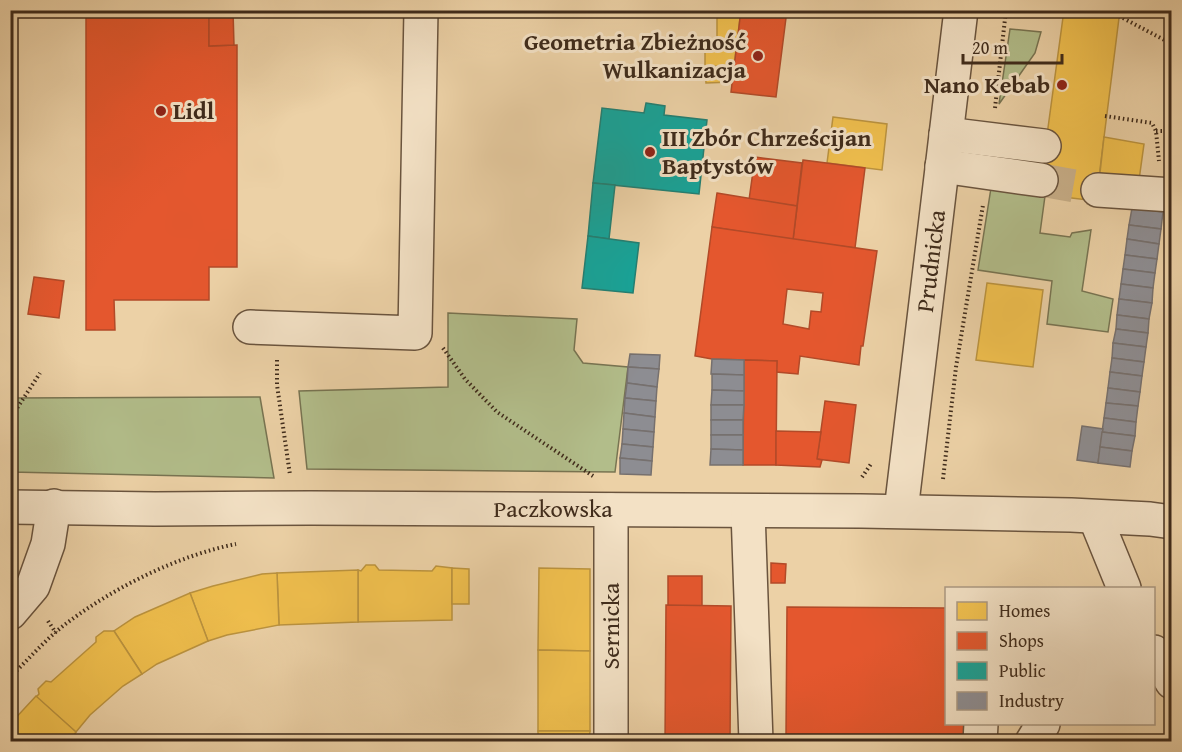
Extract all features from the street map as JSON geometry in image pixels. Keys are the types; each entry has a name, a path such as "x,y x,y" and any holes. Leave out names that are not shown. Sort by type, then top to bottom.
{"street":[{"path":"264,328 415,333 422,10"},
{"name":"Prudnicka","path":"902,512 961,10"},
{"path":"946,134 1044,146"},
{"path":"942,166 1041,180"},
{"path":"1098,190 1172,195"},
{"path":"10,613 33,586 48,544 54,506"},
{"name":"Paczkowska","path":"10,507 902,512 1150,519 1172,522"},
{"name":"Sernicka","path":"610,741 611,510"},
{"path":"748,511 756,741"},
{"path":"1095,517 1124,587"},
{"path":"1155,654 1172,682"},
{"path":"980,741 981,725"},
{"path":"1032,741 1042,725"}],"path":[{"path":"992,140 1006,10"},
{"path":"1119,16 1172,44"},
{"path":"1105,116 1152,123 1156,131 1172,131"},
{"path":"940,513 956,367 988,172"},
{"path":"264,328 277,385 291,481 292,508"},
{"path":"415,333 442,345 465,379 497,412 602,483 611,510"},
{"path":"10,419 40,373"},
{"path":"858,480 871,466 873,459"},
{"path":"10,677 56,633 112,593 179,560 244,543"},
{"path":"44,616 56,633"}],"green space":[{"path":"1010,29 1041,32 1035,53 999,104"},
{"path":"991,188 1045,196 1040,233 1070,237 1072,233 1091,230 1082,291 1113,299 1108,332 1047,324 1052,281 978,270"},
{"path":"448,313 577,319 574,350 583,363 628,367 615,472 307,469 299,391 448,387"},
{"path":"260,397 274,478 11,472 11,398"}],"building: Homes":[{"path":"717,10 741,10 736,50 717,50"},
{"path":"1064,10 1120,10 1096,201 1039,194"},
{"path":"705,50 736,50 734,67 705,66"},
{"path":"705,66 734,67 732,82 706,83"},
{"path":"833,117 887,124 882,170 827,163"},
{"path":"1104,137 1144,144 1139,180 1100,173"},
{"path":"987,283 1043,290 1033,367 976,360"},
{"path":"366,565 375,565 379,570 432,571 436,566 452,568 452,620 358,622 358,570 361,571"},
{"path":"452,568 469,569 469,604 452,604"},
{"path":"539,568 590,569 590,651 538,650"},
{"path":"358,570 358,622 279,625 277,573"},
{"path":"277,573 279,625 208,641 190,593 262,574"},
{"path":"190,593 208,641 157,664 142,674 114,631 135,617"},
{"path":"104,631 114,631 142,674 123,686 90,715 76,732 36,697 39,694 38,689 46,681 51,682 96,642 96,637"},
{"path":"538,650 590,651 590,731 538,731"},
{"path":"36,696 76,732 69,742 10,742 10,724"},
{"path":"538,731 590,731 589,742 538,742"}],"building: Shops":[{"name":"Lidl","path":"86,10 209,10 209,46 237,45 237,267 209,267 209,300 114,300 115,330 86,330"},
{"path":"209,10 233,10 234,45 209,46"},
{"name":"Geometria Zbieżność Wulkanizacja","path":"741,10 787,10 776,97 731,92"},
{"path":"838,10 877,10 876,17 838,13"},
{"path":"755,157 802,163 797,206 749,200"},
{"path":"803,160 865,168 855,248 793,240"},
{"path":"717,193 797,206 793,240 712,227"},
{"path":"712,227 877,251 859,365 800,356 798,374 776,372 777,361 712,359 695,356","holes":["787,289 823,293 821,312 811,311 809,329 783,324"]},
{"path":"34,277 64,281 59,318 28,314"},
{"path":"744,360 777,361 776,465 743,465"},
{"path":"825,401 856,405 849,463 817,459"},
{"path":"776,431 821,432 817,459 822,460 820,467 776,465"},
{"path":"771,563 786,564 785,583 771,583"},
{"path":"668,576 702,576 702,608 668,607"},
{"path":"666,605 731,606 730,742 665,742"},
{"path":"787,607 945,608 945,725 965,725 966,734 786,734"}],"building: Public":[{"name":"III Zbór Chrześcijan Baptystów","path":"646,103 665,106 664,115 707,120 699,194 593,183 602,108 644,113"},
{"path":"593,183 615,185 609,239 588,236"},
{"path":"588,236 639,243 633,293 582,288"}],"building: Industry":[{"path":"1132,208 1163,212 1161,229 1129,225"},
{"path":"1129,225 1161,229 1159,244 1127,239"},
{"path":"1127,239 1159,244 1157,259 1125,255"},
{"path":"1125,255 1157,259 1155,273 1123,269"},
{"path":"1123,269 1155,273 1153,288 1121,284"},
{"path":"1121,284 1153,288 1152,303 1119,299"},
{"path":"1119,299 1152,303 1149,319 1117,315"},
{"path":"1117,315 1149,319 1148,333 1116,329"},
{"path":"1116,329 1148,333 1146,347 1113,343"},
{"path":"1113,343 1146,347 1144,362 1112,358"},
{"path":"630,354 660,355 659,369 628,367"},
{"path":"1112,358 1144,362 1142,376 1110,372"},
{"path":"712,359 744,360 744,375 711,374"},
{"path":"628,367 659,369 657,387 627,383"},
{"path":"1110,372 1142,376 1140,392 1108,388"},
{"path":"712,374 744,375 744,391 712,390"},
{"path":"627,383 657,387 656,401 625,398"},
{"path":"1108,388 1140,392 1138,406 1106,403"},
{"path":"712,390 744,391 744,405 711,405"},
{"path":"625,398 656,401 655,417 624,413"},
{"path":"1106,403 1138,406 1136,422 1104,418"},
{"path":"711,405 744,405 743,420 711,420"},
{"path":"624,413 655,417 654,432 623,429"},
{"path":"1104,418 1136,422 1135,436 1102,432"},
{"path":"711,420 743,420 743,435 711,435"},
{"path":"1082,426 1103,429 1098,463 1077,460"},
{"path":"623,429 654,432 653,447 622,444"},
{"path":"1102,432 1135,436 1132,451 1100,447"},
{"path":"711,435 743,435 743,450 711,449"},
{"path":"622,444 653,447 652,461 620,458"},
{"path":"1100,447 1132,451 1130,467 1098,463"},
{"path":"711,449 743,450 743,465 710,465"},
{"path":"620,458 652,461 651,475 620,474"}],"tunnel":[{"path":"1041,180 1098,190"}],"place":[{"name":"Geometria Zbieżność Wulkanizacja","path":"758,56"},
{"name":"Nano Kebab","path":"1062,85"},
{"name":"Lidl","path":"161,111"},
{"name":"III Zbór Chrześcijan Baptystów","path":"650,152"}]}
